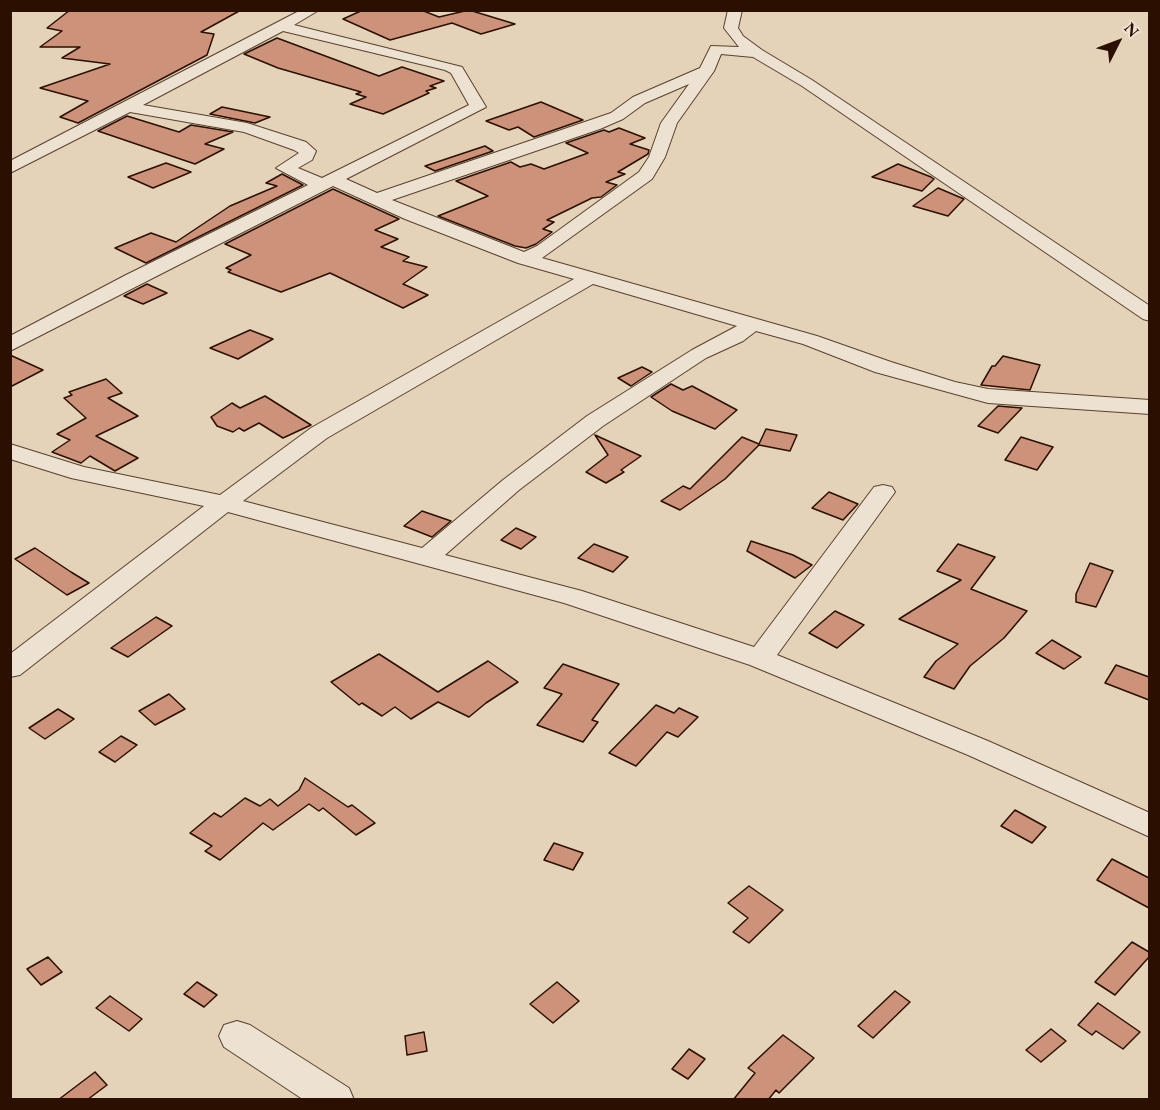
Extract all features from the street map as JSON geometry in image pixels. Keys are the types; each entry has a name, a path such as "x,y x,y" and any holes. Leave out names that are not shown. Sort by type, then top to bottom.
{"street":[{"path":"10,168 312,10"},
{"path":"735,10 731,28 738,39 757,53 807,83 1149,315"},
{"path":"10,345 133,279 478,107 457,70 450,67 282,26"},
{"path":"525,259 544,249 646,175 657,157 669,123 706,71 717,49 757,53"},
{"path":"377,199 594,126 617,116 639,100 706,71"},
{"path":"130,107 247,128 300,146 308,151 306,156 285,168 377,199 411,215 525,259 588,279 681,303 752,326 810,340 884,367 988,396 1149,407"},
{"path":"10,668 224,502 319,433 355,410 588,279"},
{"path":"428,556 511,485 595,421 699,354 736,337 752,326"},
{"path":"10,451 79,473 224,502 573,597 760,659 978,748 1149,826"},
{"path":"760,659 883,492"},
{"path":"237,1036 336,1100"}],"building":[{"path":"70,10 241,10 201,32 214,34 207,55 78,123 60,117 88,101 40,88 110,64 62,58 80,47 40,47 62,31 47,28"},
{"path":"363,10 421,10 439,17 469,10 515,24 481,34 452,23 390,40 343,19"},
{"path":"277,38 379,76 402,67 444,81 430,86 436,88 426,91 429,93 383,114 350,104 366,97 356,94 361,92 278,68 244,54"},
{"path":"541,102 583,120 534,137 518,127 509,130 486,121"},
{"path":"222,107 270,117 255,123 210,114"},
{"path":"127,116 179,132 191,125 233,132 205,144 224,149 195,164 98,131"},
{"path":"619,128 645,138 630,144 649,150 648,154 618,172 625,174 606,182 617,185 601,197 592,198 547,220 554,222 543,229 552,232 536,244 526,248 515,246 438,216 488,196 456,181 511,162 520,167 531,164 544,169 588,153 566,143 604,130 609,132"},
{"path":"485,146 493,151 435,171 425,166"},
{"path":"166,163 191,172 153,188 128,177"},
{"path":"898,164 934,179 922,191 872,177"},
{"path":"282,174 303,185 146,263 115,248 151,233 176,242 230,206 277,186 266,183"},
{"path":"938,188 964,199 948,216 913,206"},
{"path":"333,189 399,219 375,230 398,239 381,247 409,257 403,261 427,267 403,284 428,295 403,308 330,273 281,292 228,272 231,270 226,268 251,255 225,244"},
{"path":"147,284 167,293 143,304 124,296"},
{"path":"250,330 273,339 238,359 210,348"},
{"path":"10,355 43,370 10,387"},
{"path":"1003,356 1040,365 1030,390 981,385 992,366 995,366"},
{"path":"642,367 652,372 631,386 618,378"},
{"path":"106,379 122,393 108,398 138,416 96,436 138,458 115,471 90,456 81,463 52,452 70,440 57,434 86,418 64,398 72,395 69,392"},
{"path":"671,384 683,390 692,386 737,410 715,429 672,411 651,397"},
{"path":"265,396 311,425 283,438 259,423 244,431 239,428 233,432 217,426 211,417 232,403 240,408"},
{"path":"998,406 1022,408 998,433 978,426"},
{"path":"766,429 797,435 790,451 759,445 725,479 680,510 661,501 683,486 690,489 742,437 759,444"},
{"path":"595,435 641,456 621,470 624,472 606,483 586,472 608,455"},
{"path":"1021,437 1053,447 1037,470 1005,460"},
{"path":"829,492 858,504 843,520 812,508"},
{"path":"422,511 451,521 432,537 404,526"},
{"path":"516,528 536,537 521,549 501,540"},
{"path":"751,541 793,555 812,565 795,578 747,551"},
{"path":"594,544 628,557 613,572 578,558"},
{"path":"958,544 995,557 971,589 1027,611 1004,638 970,666 954,689 924,677 936,661 958,644 899,619 961,580 937,571"},
{"path":"35,548 89,583 67,595 15,559"},
{"path":"1090,563 1113,571 1096,607 1076,602 1076,594"},
{"path":"835,611 864,625 837,648 809,633"},
{"path":"156,617 172,626 128,657 111,648"},
{"path":"1052,640 1081,657 1064,669 1036,653"},
{"path":"379,654 438,692 488,661 518,682 469,717 438,702 411,719 395,707 382,716 362,703 359,705 331,682"},
{"path":"563,664 619,684 592,720 598,722 583,742 537,725 562,694 544,688"},
{"path":"1116,665 1149,677 1149,700 1105,683"},
{"path":"169,694 185,709 155,725 139,711"},
{"path":"656,705 674,713 679,708 698,717 678,737 667,732 636,766 609,753"},
{"path":"58,709 74,719 45,739 29,728"},
{"path":"121,736 137,745 115,762 99,752"},
{"path":"305,778 348,807 352,805 375,823 356,835 323,808 319,811 309,804 273,830 263,823 220,860 205,851 212,846 190,833 214,813 221,817 245,798 260,806 270,799 278,806 299,790"},
{"path":"1015,810 1046,827 1032,843 1001,826"},
{"path":"554,843 583,853 573,870 544,860"},
{"path":"1112,859 1149,878 1149,908 1097,880"},
{"path":"749,886 783,910 749,943 733,932 748,918 728,903"},
{"path":"1132,942 1149,952 1149,957 1115,995 1095,982"},
{"path":"48,957 62,972 41,985 27,969"},
{"path":"197,982 217,995 204,1007 184,994"},
{"path":"557,982 579,1001 553,1023 530,1004"},
{"path":"895,991 910,1002 873,1038 858,1026"},
{"path":"110,996 142,1019 129,1031 96,1008"},
{"path":"1098,1003 1140,1032 1123,1049 1096,1031 1092,1035 1078,1025"},
{"path":"1051,1029 1066,1041 1041,1062 1026,1050"},
{"path":"424,1032 427,1051 407,1055 405,1036"},
{"path":"783,1035 814,1058 779,1093 776,1090 768,1100 733,1100 755,1073 748,1068"},
{"path":"689,1049 705,1059 688,1079 672,1069"},
{"path":"95,1072 107,1085 87,1100 58,1100"}]}
